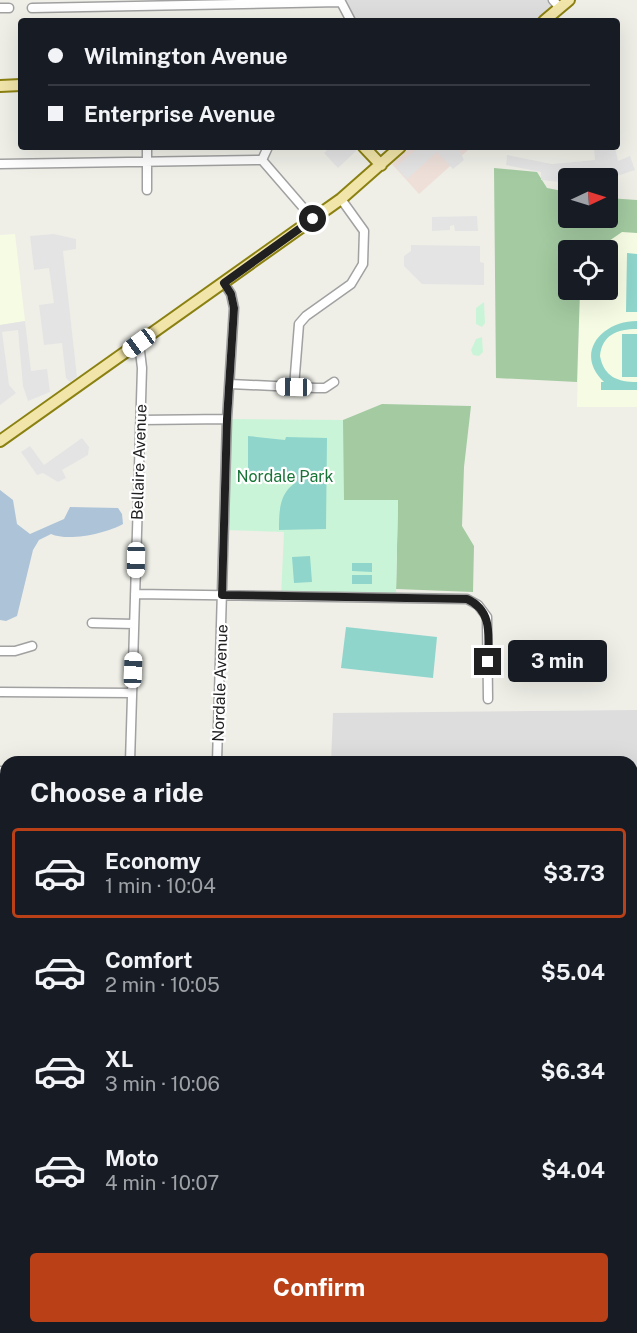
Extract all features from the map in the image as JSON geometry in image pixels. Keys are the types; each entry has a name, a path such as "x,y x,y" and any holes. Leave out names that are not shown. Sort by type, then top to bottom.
{"main road":[{"path":"546,18 557,4 569,0"},
{"path":"0,86 18,86"},
{"path":"367,150 381,165"},
{"path":"0,441 341,199 397,150"}],"street":[{"path":"32,8 340,4 349,18"},
{"path":"147,150 147,190"},
{"path":"262,160 267,150"},
{"path":"0,164 262,160"},
{"path":"262,160 313,219"},
{"path":"294,387 299,324 306,316 351,284 363,264 364,231 341,199"},
{"name":"Nordale Avenue","path":"217,756 227,419 234,308 231,294 224,283"},
{"name":"Bellaire Avenue","path":"130,756 141,420 142,354 139,343"},
{"path":"230,384 326,388 334,382"},
{"path":"141,420 227,419"},
{"path":"135,594 467,599 478,605 487,617 488,699"},
{"path":"92,623 134,624"},
{"path":"0,651 15,651 32,646"},
{"path":"0,693 132,693"}],"shaded area":[{"path":"342,0 564,0 543,18 352,18"},
{"path":"327,150 356,151 338,168 324,153"},
{"path":"408,150 468,150 419,194 392,164"},
{"path":"416,150 459,150 464,160 453,169 437,152 407,179 396,167"},
{"path":"594,150 616,150 618,161 630,156 635,170 618,176 618,168 558,168 558,182 541,180 541,172 506,165 507,155 552,164 595,160"},
{"path":"477,216 478,231 455,231 454,225 450,226 450,230 432,231 432,217"},
{"path":"637,216 637,407 577,407 580,300 618,300 618,240 589,240 600,228 618,228 618,217"},
{"path":"15,234 25,321 0,325 0,235"},
{"path":"54,234 76,239 76,249 63,251 77,377 70,382 66,378 62,343 44,345 39,305 54,303 49,268 34,270 30,236"},
{"path":"411,245 480,246 480,262 484,263 484,285 422,284 404,266 404,256 411,251"},
{"path":"25,321 31,371 47,369 50,392 28,401 23,386 18,330 2,332 9,385 16,393 0,405 0,325"},
{"path":"82,438 89,447 88,455 62,470 66,478 58,482 43,473 37,475 21,452 30,446 44,465"},
{"path":"0,490 13,500 17,524 30,534 64,519 70,507 118,508 122,514 123,524 88,535 68,537 51,534 39,540 33,550 17,616 6,621 0,620"},
{"path":"637,710 637,756 331,756 333,713"}],"green space":[{"path":"494,168 537,172 547,188 558,190 558,228 618,228 618,199 637,200 637,233 622,232 610,240 558,240 558,300 580,300 577,382 496,378"},
{"path":"627,253 637,254 637,312 626,312"},
{"path":"484,302 485,323 482,327 476,324 476,308"},
{"path":"637,321 637,329 623,330 607,338 600,356 608,373 624,381 637,382 637,390 601,390 601,382 604,382 595,371 591,361 596,341 612,327 624,322"},
{"path":"622,334 637,334 637,377 622,377"},
{"path":"482,337 483,352 479,356 473,355 471,350 476,339"},
{"path":"382,404 471,406 464,467 462,526 474,546 473,592 396,589 398,501 343,500 343,420"},
{"name":"Nordale Park","path":"227,419 343,420 344,500 398,500 396,597 281,596 284,532 224,530"},
{"path":"248,436 285,440 286,437 327,438 326,529 279,530 283,498 295,483 288,473 283,479 248,483"},
{"path":"310,556 312,582 294,583 292,557"},
{"path":"352,563 372,563 372,572 352,571"},
{"path":"352,575 372,575 372,584 352,584"},
{"path":"346,627 437,637 433,678 341,668"}],"route":[{"path":"313,219 224,283 231,294 234,308 227,419 222,595 461,597 473,601 487,617 488,662"}]}
